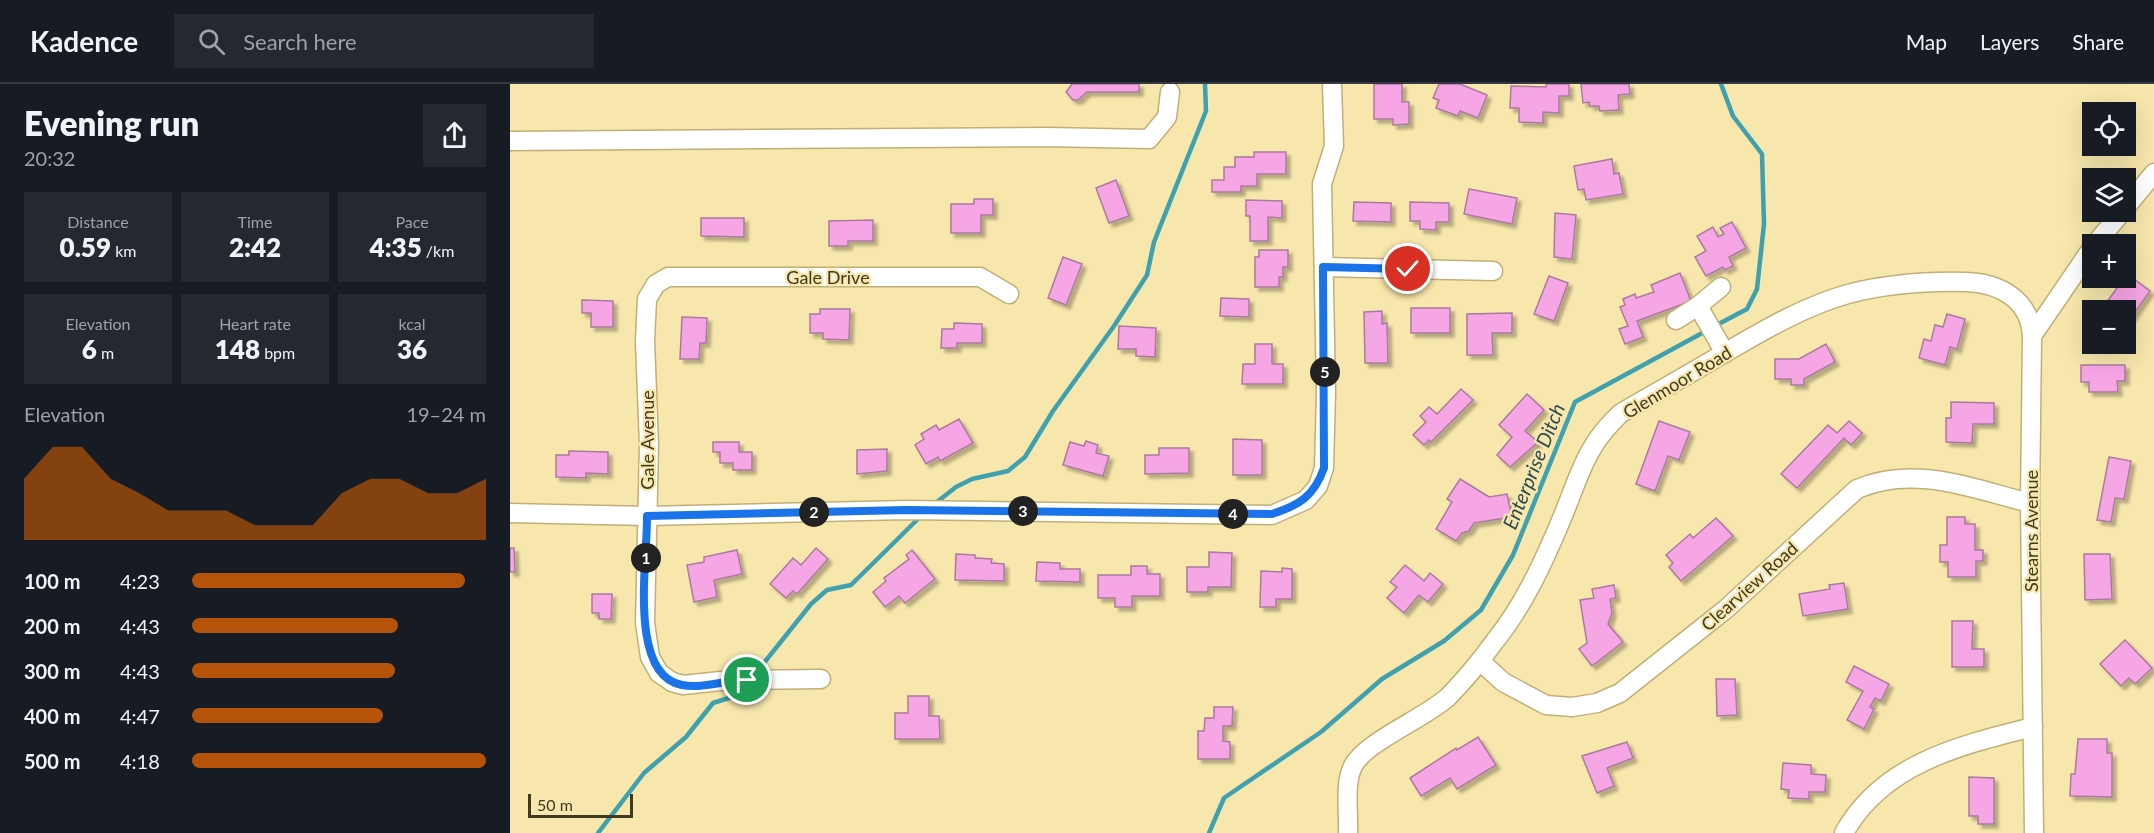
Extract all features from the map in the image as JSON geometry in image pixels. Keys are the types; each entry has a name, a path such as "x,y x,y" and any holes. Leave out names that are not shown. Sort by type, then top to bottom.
{"street":[{"path":"510,513 647,516 907,510 1272,514 1306,500 1318,486 1324,468 1322,184 1334,146 1332,84"},
{"path":"510,141 1047,137 1149,139 1167,117 1170,92"},
{"path":"2136,195 2154,173"},
{"path":"2104,234 2114,222"},
{"path":"2032,336 2082,263"},
{"path":"1323,267 1493,271"},
{"name":"Gale Drive","path":"648,294 656,284 668,277 980,277 1009,294"},
{"name":"Glenmoor Road","path":"1348,833 1349,774 1354,763 1365,752 1419,719 1448,697 1507,626 1537,574 1588,452 1602,430 1621,413 1808,308 1848,294 1892,285 1940,281 1984,282 2002,289 2020,302 2029,316 2032,336"},
{"path":"1677,320 1721,287"},
{"name":"Gale Avenue","path":"648,294 645,341 649,445 645,622 650,657 659,673 672,682 683,685 730,680 821,679"},
{"path":"1698,306 1725,353"},
{"name":"Stearns Avenue","path":"2032,336 2030,503 2034,833"},
{"name":"Clearview Road","path":"1480,661 1503,682 1546,705 1572,707 1597,703 1620,693 1726,609 1857,489 1877,481 1923,477 2030,503"},
{"path":"1844,833 1866,801 1896,777 1932,756 1961,745 2033,727"}],"building":[{"path":"1072,84 1139,84 1139,92 1087,92 1078,100 1073,100 1066,92"},
{"path":"1374,84 1402,84 1402,102 1409,102 1409,124 1393,125 1393,119 1374,119"},
{"path":"1439,84 1460,84 1487,95 1478,118 1460,111 1458,116 1436,108 1439,100 1433,98"},
{"path":"1546,84 1569,84 1569,96 1559,96 1559,113 1543,112 1543,123 1519,122 1519,108 1510,108 1511,86 1546,87"},
{"path":"1581,84 1629,84 1630,94 1618,95 1619,110 1600,111 1599,106 1590,106 1589,102 1583,103"},
{"path":"1254,152 1286,152 1286,174 1257,174 1257,186 1241,186 1241,192 1212,192 1212,180 1224,180 1224,167 1235,167 1235,157 1254,157"},
{"path":"1612,159 1614,174 1619,173 1623,194 1586,200 1584,189 1578,190 1574,166"},
{"path":"1116,180 1129,216 1109,223 1096,188"},
{"path":"1469,189 1517,198 1512,224 1464,214"},
{"path":"974,199 993,199 993,215 981,215 981,233 951,233 951,204 974,204"},
{"path":"1246,200 1282,201 1282,218 1268,217 1268,241 1250,241 1250,216 1246,216"},
{"path":"1354,202 1391,203 1391,222 1353,221"},
{"path":"1410,202 1449,203 1449,222 1436,222 1436,230 1420,229 1420,221 1410,221"},
{"path":"1555,213 1576,215 1572,259 1554,257"},
{"path":"701,218 744,218 744,237 701,236"},
{"path":"873,220 873,241 848,241 848,246 829,246 829,221"},
{"path":"1732,222 1746,248 1729,257 1733,266 1725,270 1723,267 1706,276 1695,257 1706,251 1697,236 1713,227 1718,237 1724,234 1720,228"},
{"path":"1259,250 1288,250 1288,267 1283,267 1283,277 1279,277 1279,287 1255,287 1255,257 1259,257"},
{"path":"1063,257 1082,264 1066,305 1048,298"},
{"path":"1680,273 1691,301 1637,321 1643,337 1625,344 1619,329 1628,326 1620,307 1625,305 1623,299 1635,294 1636,298 1654,292 1651,285"},
{"path":"1549,276 1568,283 1554,321 1534,314"},
{"path":"2136,281 2150,291 2136,311 2136,300 2108,300 2117,288 2136,288"},
{"path":"1221,298 1249,299 1249,317 1220,316"},
{"path":"582,300 613,301 613,327 591,327 591,313 582,313"},
{"path":"1411,308 1450,308 1450,333 1411,333"},
{"path":"820,309 850,309 849,340 823,339 823,333 810,333 810,314 820,314"},
{"path":"1382,311 1382,324 1387,323 1388,363 1365,363 1364,312"},
{"path":"1512,313 1512,333 1492,333 1493,355 1467,355 1467,314"},
{"path":"1947,314 1965,319 1957,349 1950,347 1945,365 1919,358 1924,339 1931,341 1935,325 1943,327"},
{"path":"682,317 707,318 706,343 700,343 699,359 680,359"},
{"path":"954,323 982,324 982,343 957,343 957,348 941,348 942,329 954,329"},
{"path":"1119,326 1156,328 1155,357 1136,356 1136,349 1118,349"},
{"path":"1255,344 1272,344 1272,364 1283,364 1283,384 1242,384 1243,364 1255,364"},
{"path":"1826,344 1835,362 1804,379 1804,385 1791,385 1791,379 1775,379 1775,359 1799,359"},
{"path":"2081,365 2125,365 2125,381 2117,381 2118,392 2089,392 2089,382 2081,382"},
{"path":"1461,389 1473,400 1431,442 1429,440 1424,445 1413,435 1426,422 1420,416 1429,407 1437,414"},
{"path":"1527,394 1544,410 1525,431 1538,442 1510,467 1497,455 1512,437 1499,425"},
{"path":"1951,402 1994,403 1994,424 1973,424 1972,443 1946,442 1946,418 1951,418"},
{"path":"959,419 973,443 940,461 938,457 926,464 915,445 924,439 921,434 936,425 939,430"},
{"path":"1659,421 1690,432 1679,460 1668,456 1655,491 1636,484"},
{"path":"1849,421 1862,433 1851,445 1844,438 1797,488 1781,474 1828,425 1837,433"},
{"path":"1233,439 1262,440 1262,475 1233,475"},
{"path":"1086,441 1098,445 1096,453 1109,456 1103,476 1063,465 1070,442 1084,446"},
{"path":"713,442 739,442 739,452 752,452 752,470 733,470 733,463 720,463 720,452 713,452"},
{"path":"1159,448 1189,448 1189,473 1145,474 1145,455 1159,455"},
{"path":"887,449 887,471 857,474 857,450"},
{"path":"569,451 608,452 608,474 586,473 586,478 556,477 556,455 569,455"},
{"path":"2109,457 2131,461 2124,499 2115,498 2111,522 2097,520"},
{"path":"1460,479 1489,497 1507,494 1512,517 1474,523 1469,531 1462,533 1456,541 1436,529 1452,502 1447,499"},
{"path":"1947,517 1965,517 1965,524 1975,524 1975,550 1983,550 1983,561 1976,561 1976,577 1948,577 1948,562 1940,562 1940,545 1947,545"},
{"path":"1716,518 1733,536 1681,581 1669,567 1673,563 1666,555 1690,534 1693,538"},
{"path":"510,548 514,548 515,572 510,572"},
{"path":"816,548 828,559 797,594 793,591 786,598 770,584 793,558 801,565"},
{"path":"737,550 742,574 714,580 717,597 694,602 687,565 704,562 704,557"},
{"path":"912,550 935,579 905,603 899,596 885,607 873,592 886,581 884,578 909,559 906,555"},
{"path":"1209,552 1232,553 1231,587 1208,587 1208,592 1187,592 1187,567 1209,567"},
{"path":"956,554 975,555 975,558 992,559 991,563 1004,564 1004,581 955,580"},
{"path":"2084,554 2110,554 2112,599 2085,600"},
{"path":"1037,562 1060,563 1060,569 1080,569 1080,582 1036,581"},
{"path":"1405,565 1424,581 1430,573 1443,584 1428,602 1419,595 1404,613 1387,598 1397,587 1390,582"},
{"path":"1131,566 1147,566 1147,574 1160,574 1160,596 1132,596 1132,607 1115,607 1115,598 1098,598 1098,575 1131,575"},
{"path":"1282,568 1292,569 1292,599 1276,599 1276,607 1260,607 1261,571 1282,572"},
{"path":"1844,583 1848,609 1803,616 1799,594 1830,589 1829,585"},
{"path":"1614,585 1616,598 1610,599 1612,613 1608,624 1623,642 1592,666 1579,649 1587,643 1580,600 1594,598 1592,589"},
{"path":"592,594 612,594 611,619 599,619 599,613 592,613"},
{"path":"1952,621 1973,621 1972,649 1984,649 1984,667 1952,667"},
{"path":"2125,640 2152,668 2135,684 2129,678 2121,686 2100,664"},
{"path":"1854,666 1889,684 1881,701 1875,698 1870,707 1874,709 1864,729 1847,720 1863,691 1846,682"},
{"path":"1716,679 1735,679 1737,715 1717,716"},
{"path":"908,696 929,696 929,716 939,716 940,739 895,739 895,713 908,713"},
{"path":"1214,707 1233,707 1232,726 1223,726 1223,741 1230,742 1230,759 1198,759 1198,731 1204,731 1205,718 1214,718"},
{"path":"1478,737 1496,765 1457,789 1450,778 1421,796 1410,778 1456,748 1457,750"},
{"path":"2078,739 2107,739 2107,753 2112,753 2112,797 2070,796 2071,774 2075,774"},
{"path":"1627,742 1633,758 1607,768 1614,786 1597,793 1582,756"},
{"path":"1783,763 1811,765 1811,774 1826,775 1825,792 1809,792 1809,799 1788,798 1789,790 1781,789"},
{"path":"1969,777 1994,778 1994,824 1978,824 1978,816 1969,816"}],"waterway":[{"path":"933,505 956,487 972,479 1008,471 1025,457 1053,411 1114,326 1147,275 1154,242 1206,111 1205,84"},
{"name":"Enterprise Ditch","path":"1713,327 1747,309 1757,289 1764,224 1762,154 1733,116 1721,84"},
{"name":"Enterprise Ditch","path":"1209,833 1224,798 1321,732 1382,679 1444,641 1481,610 1513,555 1575,402 1706,331"},
{"path":"756,673 811,604 827,590 851,585 922,515"},
{"path":"598,833 644,773 686,737 713,703 732,697 743,685"}],"route":[{"path":"747,680 683,685 672,682 659,673 650,657 645,622 647,516 907,510 1272,514 1306,500 1318,486 1324,468 1326,392 1323,267 1408,269"}]}
